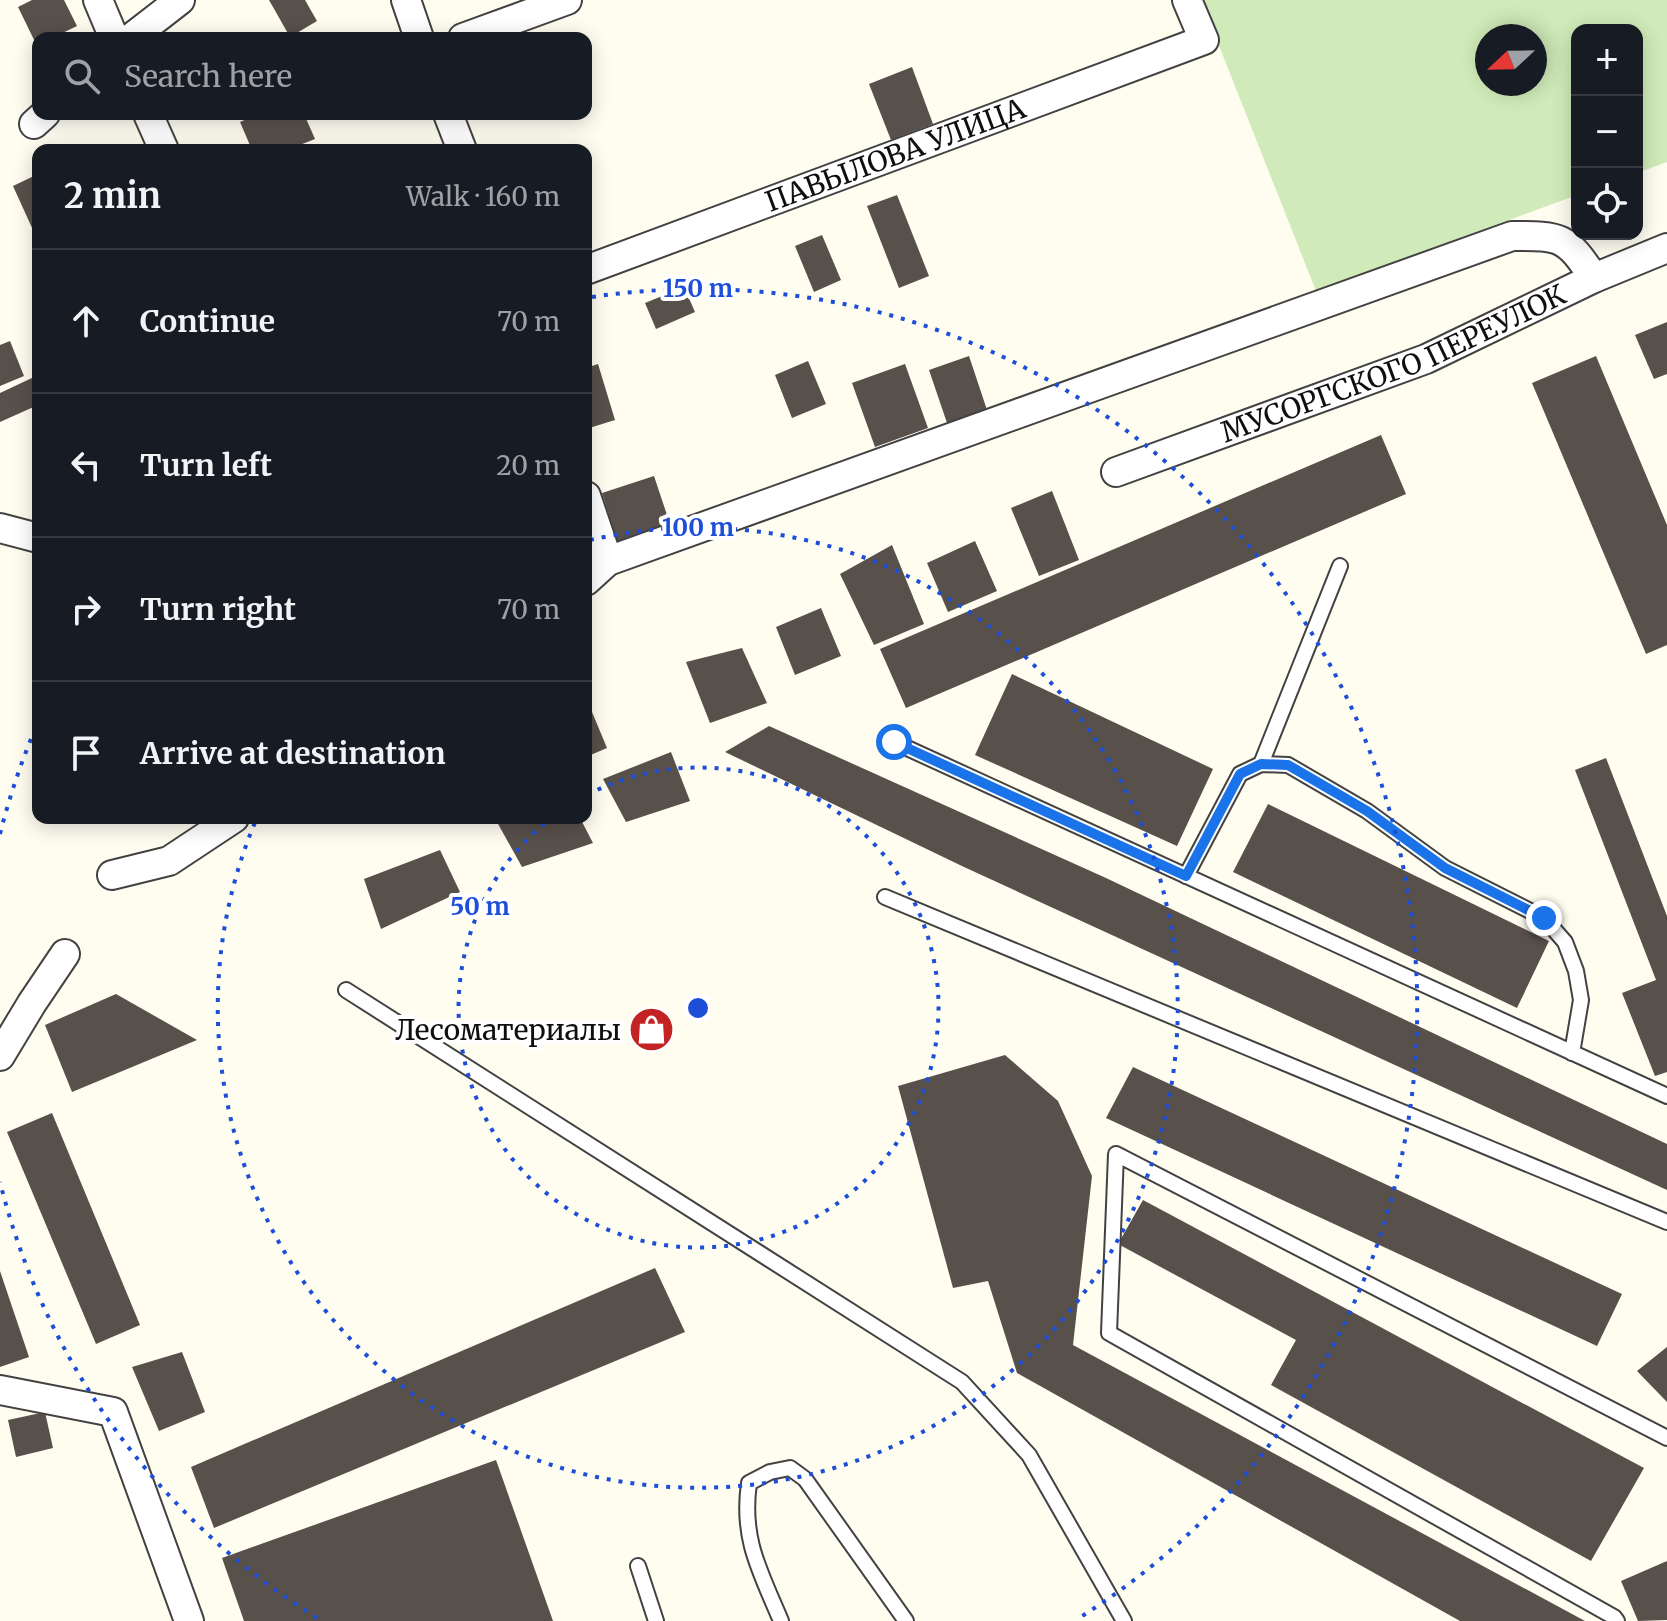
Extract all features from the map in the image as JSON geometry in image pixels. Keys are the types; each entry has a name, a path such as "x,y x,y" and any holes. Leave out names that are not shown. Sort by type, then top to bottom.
{"street":[{"path":"98,0 111,32"},
{"path":"139,32 180,0"},
{"path":"406,0 417,32"},
{"path":"479,32 567,0"},
{"name":"ПАВЫЛОВА УЛИЦА","path":"592,268 1204,40 1187,0"},
{"path":"151,120 161,144"},
{"path":"450,120 460,144"},
{"path":"592,576 608,561 1512,236 1552,236 1574,247 1594,278"},
{"name":"МУСОРГСКОГО ПЕРЕУЛОК","path":"1116,472 1426,359 1594,278 1667,248"},
{"path":"592,514 608,561"},
{"path":"0,528 32,536"},
{"path":"112,875 169,861 225,824"},
{"path":"0,1056 65,954"},
{"path":"0,1390 113,1412 189,1621"}],"lane":[{"path":"1261,764 1340,566"},
{"path":"894,742 1667,1096"},
{"path":"1186,876 1240,774 1261,764 1288,765 1367,811 1445,868 1544,918 1565,942 1576,971 1581,1000 1572,1053"},
{"path":"885,897 1667,1222"},
{"path":"346,990 962,1382 1029,1455 1124,1621"},
{"path":"1617,1621 1109,1333 1116,1154 1667,1438"},
{"path":"781,1621 750,1547 746,1508 749,1483 770,1472 790,1468 805,1479 906,1621"},
{"path":"638,1566 656,1621"}],"green space":[{"path":"1201,0 1667,0 1667,162 1643,171 1643,24 1571,24 1571,197 1316,291"}],"building":[{"path":"32,0 64,0 77,26 64,32 32,32 32,36 18,7"},
{"path":"269,0 305,0 317,21 298,32 287,32"},
{"path":"912,67 933,124 891,140 869,84"},
{"path":"307,120 315,139 302,144 249,144 240,122"},
{"path":"32,177 32,228 13,186"},
{"path":"897,195 929,276 899,288 867,206"},
{"path":"822,235 841,280 814,292 795,246"},
{"path":"684,287 695,312 656,329 645,303"},
{"path":"1667,322 1667,374 1654,379 1635,335"},
{"path":"10,341 24,376 0,386 0,345"},
{"path":"969,356 987,410 947,423 929,370"},
{"path":"1596,356 1667,525 1667,645 1646,654 1532,383"},
{"path":"808,361 826,404 792,418 775,375"},
{"path":"598,364 615,420 592,427 592,366"},
{"path":"905,364 928,428 875,447 852,383"},
{"path":"32,378 32,408 0,422 0,393"},
{"path":"1381,435 1406,494 906,708 880,649"},
{"path":"654,476 671,527 618,544 602,493"},
{"path":"1052,491 1079,560 1039,576 1011,508"},
{"path":"975,541 997,591 948,612 927,563"},
{"path":"892,545 924,624 874,645 840,574"},
{"path":"821,608 841,656 795,675 776,627"},
{"path":"742,648 767,703 710,723 686,662"},
{"path":"1012,674 1213,769 1177,846 975,755"},
{"path":"592,712 607,748 592,754"},
{"path":"769,726 1106,878 1667,1144 1667,1190 964,867 725,752"},
{"path":"671,752 690,801 626,822 603,779"},
{"path":"1606,758 1667,916 1667,1072 1655,1076 1622,993 1656,980 1575,770"},
{"path":"1268,804 1549,941 1517,1008 1233,872"},
{"path":"498,824 583,824 593,843 522,867"},
{"path":"440,850 460,892 381,929 364,879"},
{"path":"116,994 197,1040 72,1092 45,1025"},
{"path":"1005,1055 1058,1101 1092,1176 1073,1345 1585,1621 1460,1621 1017,1373 988,1281 953,1288 898,1086"},
{"path":"1133,1067 1622,1294 1597,1346 1106,1118"},
{"path":"52,1113 140,1325 96,1344 7,1132"},
{"path":"1143,1200 1644,1468 1591,1561 1271,1385 1296,1340 1118,1244"},
{"path":"655,1268 685,1332 214,1528 191,1467"},
{"path":"0,1271 29,1357 0,1367"},
{"path":"1667,1347 1667,1402 1637,1371"},
{"path":"182,1352 205,1412 159,1431 132,1367"},
{"path":"45,1412 53,1448 16,1457 8,1420"},
{"path":"496,1460 553,1621 244,1621 222,1558"},
{"path":"1667,1561 1667,1620 1638,1621 1621,1581"}],"place":[{"name":"Лесоматериалы","path":"652,1030"}],"route":[{"path":"894,742 1186,876 1240,774 1261,764 1288,765 1367,811 1445,868 1544,918"}]}
